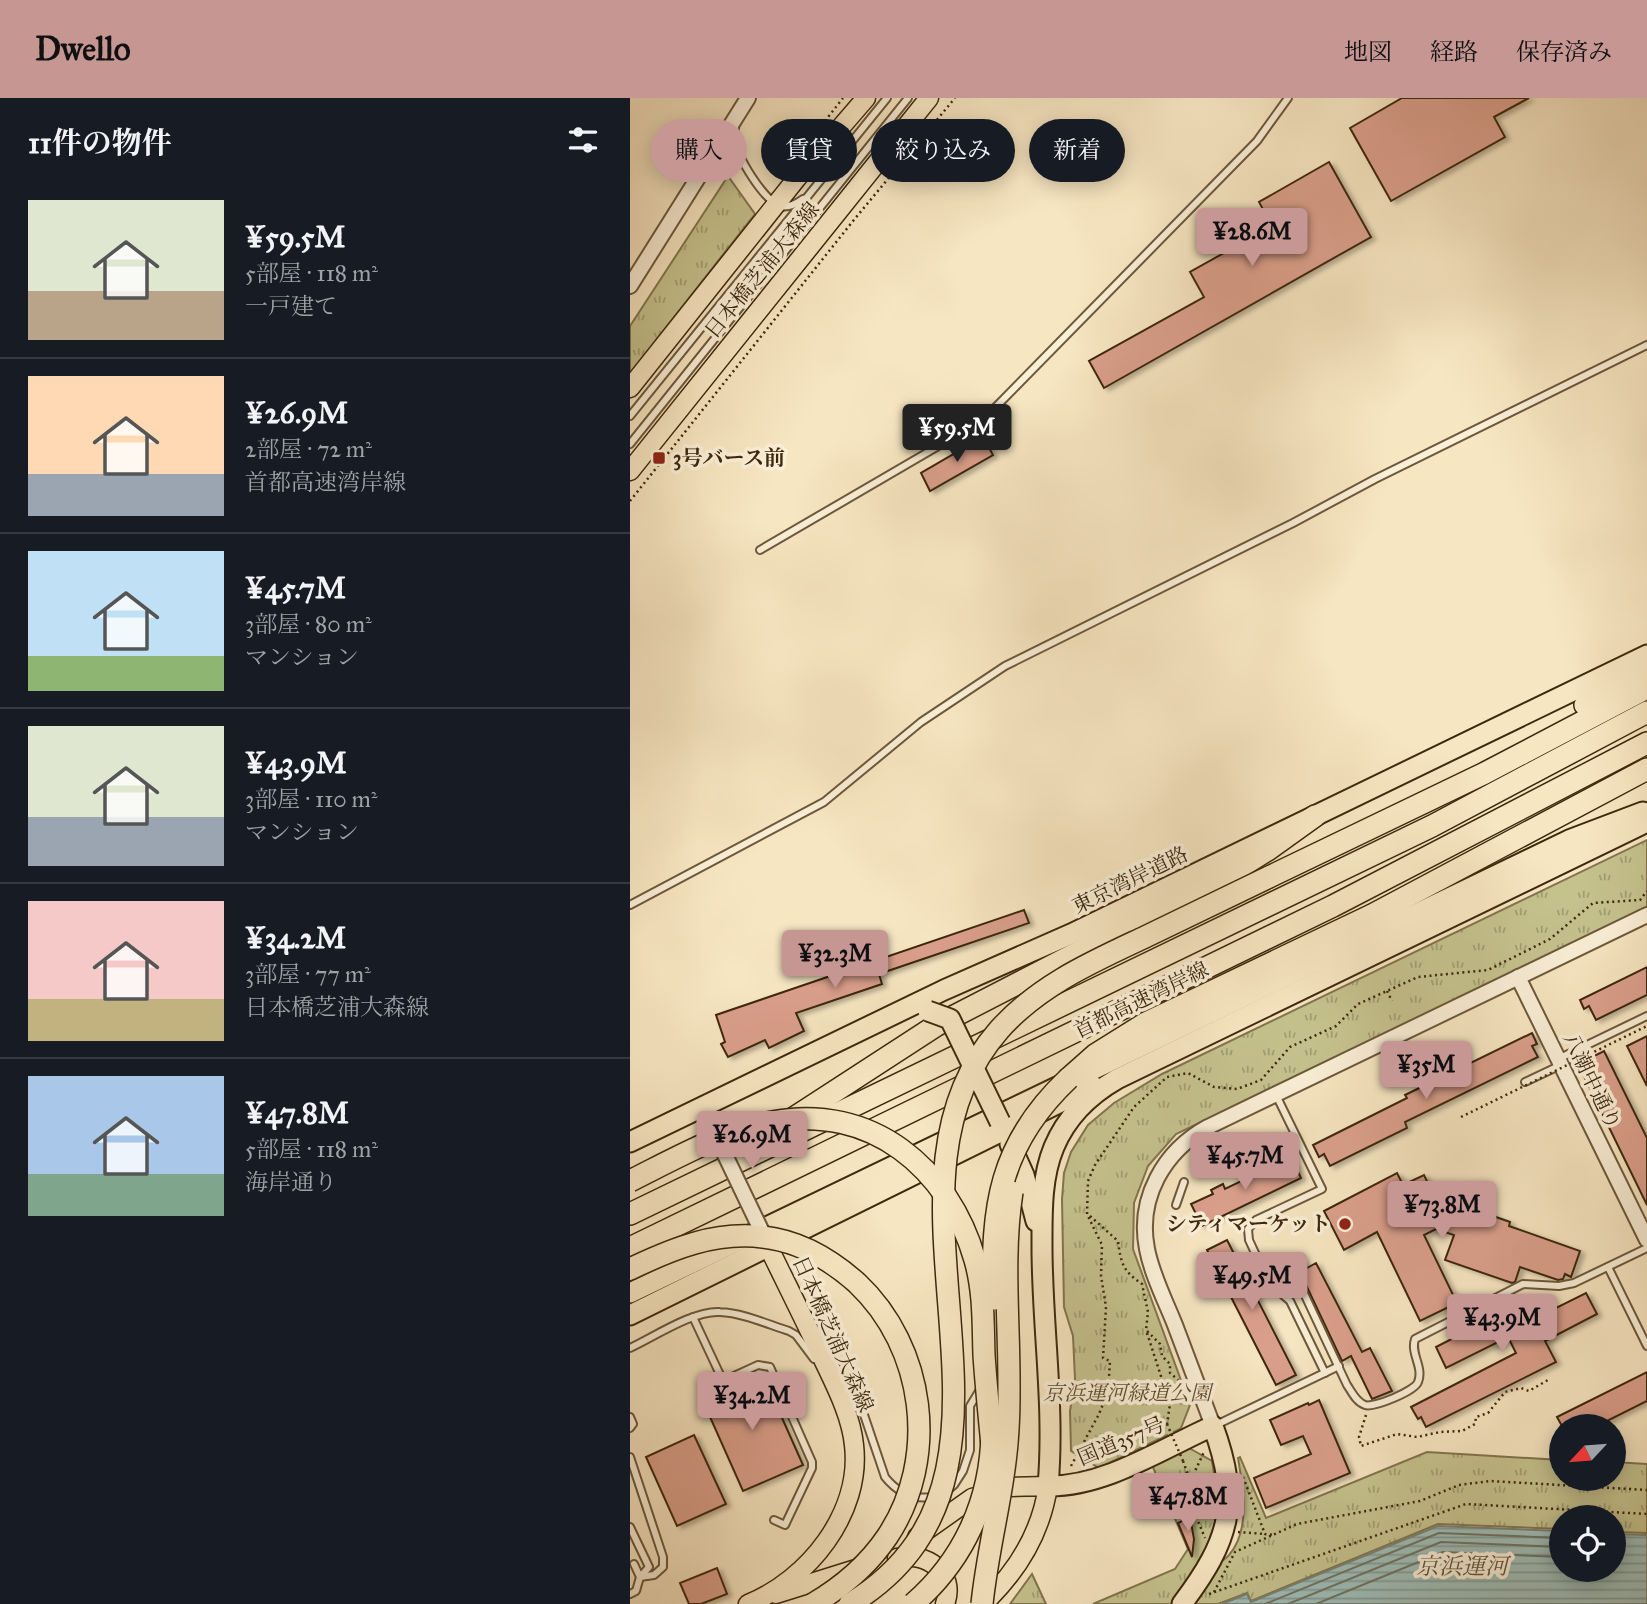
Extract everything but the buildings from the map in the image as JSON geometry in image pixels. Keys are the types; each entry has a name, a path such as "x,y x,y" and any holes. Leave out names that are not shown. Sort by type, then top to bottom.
{"highway":[{"name":"東京湾岸道路","path":"630,1142 944,990 1071,934 1647,655"},
{"path":"1421,804 1505,750 1647,671"},
{"path":"850,1604 877,1584 908,1552 933,1512 948,1469 955,1395 943,1218 944,1174 948,1140 957,1106 974,1066 992,1039 1013,1015 1048,986 1089,963 1421,804 1647,688"},
{"name":"首都高速湾岸線","path":"630,1214 1432,826 1647,712"},
{"name":"首都高速湾岸線","path":"630,1248 1333,906 1647,743"},
{"path":"913,1604 942,1576 954,1560 973,1526 986,1488 992,1445 995,1318 993,1237 998,1199 1009,1163 1025,1131 1047,1100 1095,1055 1128,1034 1372,915 1647,769"},
{"path":"630,1293 1569,840 1647,810"},
{"path":"655,1202 817,1105 855,1077 937,1025 1224,877 1315,816"},
{"path":"1048,1486 1051,1453 1042,1275 1043,1199 1047,1169 1054,1147 1073,1114 1085,1100 1118,1079 1647,822"},
{"path":"767,1075 824,1058 920,1012 929,1011 950,1019 1024,1175 1036,1224 1042,1275"},
{"path":"982,1604 1008,1430 1008,1240 1013,1184 1030,1136 1069,1078"},
{"path":"630,1315 766,1241 1002,1126 1096,1085 1118,1079"},
{"path":"630,1181 734,1132 791,1119 831,1121 848,1125 895,1145 909,1155 937,1182 961,1222 976,1261 980,1280 992,1445"},
{"path":"630,1269 667,1252 703,1240 742,1236 777,1239 815,1252 847,1275 876,1304 899,1341 914,1382 918,1402 919,1442 913,1480 899,1517 875,1553 845,1582 813,1604"},
{"path":"1182,1604 1210,1564 1212,1540 1226,1526 1229,1494 1227,1475 1213,1426"},
{"name":"国道357号","path":"1048,1486 1071,1485 1102,1477 1213,1426"}],"main road":[{"name":"日本橋芝浦大森線","path":"630,388 866,98"},
{"name":"日本橋芝浦大森線","path":"630,471 929,98"},
{"name":"日本橋芝浦大森線","path":"748,1604 766,1597 804,1568 821,1550 839,1521 848,1494 855,1446 848,1417 832,1378 766,1241"},
{"path":"882,1562 972,1498 1010,1487 1048,1486 1045,1507 1030,1544 1010,1574 982,1604"},
{"path":"766,1597 903,1557 928,1560 938,1567 948,1588 944,1604"}],"street":[{"path":"630,286 748,98"},
{"path":"1213,1426 1150,1263 1145,1236 1146,1212 1157,1177 1178,1148 1200,1132 1647,915"},
{"name":"八潮中通り","path":"1518,978 1647,1240"},
{"path":"720,1098 710,1117 715,1134 766,1241"}],"lane":[{"path":"630,416 887,98"},
{"path":"630,444 908,98"},
{"path":"760,550 983,420 1257,141 1288,98"},
{"path":"736,117 735,141 744,163 768,197 777,205 793,205 813,191"},
{"path":"630,905 824,802 921,722 1005,666 1293,523 1375,478 1647,345"},
{"path":"1525,1082 1647,1016"},
{"path":"1276,1095 1322,1189 1256,1220 1248,1229 1249,1240 1269,1283 1291,1302 1325,1373"},
{"path":"1281,1127 1290,1122"},
{"path":"1176,1205 1184,1182"},
{"path":"1301,1287 1356,1399 1370,1406 1413,1388 1418,1381 1419,1364 1413,1346 1415,1339 1523,1284 1569,1285 1647,1248"},
{"path":"1608,1267 1647,1346"},
{"path":"630,1348 693,1317 718,1311 735,1314 796,1335 818,1365 832,1378"},
{"path":"693,1317 723,1381 758,1365 770,1367 812,1462 812,1468 785,1525 774,1520"},
{"path":"810,1332 857,1396 885,1477 901,1492 913,1497 923,1498 946,1491 954,1485 963,1471 970,1450 970,1406 986,1381"},
{"path":"1213,1426 1339,1366"},
{"path":"1245,1401 1249,1410"},
{"path":"630,1457 663,1557 663,1567 654,1575 640,1577"},
{"path":"630,1527 649,1567 640,1577 636,1591 630,1594"},
{"path":"634,1564 640,1577"}],"path":[{"path":"630,501 853,221 955,98"},
{"path":"1072,1466 1100,1414 1108,1392 1110,1361 1103,1358 1106,1307 1101,1276 1102,1245 1087,1214 1088,1181 1095,1165 1134,1107 1167,1077 1188,1073 1214,1087 1237,1089 1261,1080 1290,1047 1336,1026 1358,1004 1418,976 1489,970 1550,939 1593,903 1640,900 1647,891"},
{"path":"1387,991 1392,1001"},
{"path":"1461,1117 1647,1026"},
{"path":"1087,1214 1118,1241 1120,1262 1130,1276 1142,1284 1148,1312 1146,1330 1170,1404 1167,1424 1187,1472 1182,1483 1197,1519"},
{"path":"1146,1330 1160,1344 1162,1356 1170,1364 1170,1373 1184,1384"},
{"path":"1370,1406 1359,1437 1361,1446 1397,1434 1417,1437 1462,1431 1475,1424 1476,1417 1488,1413 1505,1392 1521,1388 1528,1391 1548,1380"},
{"path":"1182,1483 1188,1486 1204,1452 1207,1462"},
{"path":"1242,1474 1265,1534"},
{"path":"1647,1490 1490,1482 1459,1485 1420,1501 1297,1524 1235,1552 1214,1592 1466,1504 1647,1514"},
{"path":"1208,1525 1212,1540"},
{"path":"1236,1532 1275,1535"}],"green space":[{"path":"724,182 732,182 755,214 630,373 630,326"},
{"name":"京浜運河緑道公園","path":"1647,840 1647,908 1176,1134 1148,1166 1134,1203 1133,1249 1190,1405 1181,1428 1174,1432 1182,1451 1189,1448 1212,1461 1216,1519 1209,1545 1195,1573 1226,1558 1236,1545 1244,1508 1240,1457 1266,1518 1427,1452 1549,1459 1549,1491 1626,1491 1626,1463 1647,1464 1647,1533 1626,1532 1626,1505 1549,1505 1549,1529 1438,1524 1251,1601 1247,1593 1218,1604 1093,1604 1175,1569 1188,1549 1152,1465 1176,1454 1167,1435 1099,1468 1071,1451 1070,1411 1075,1379 1073,1336 1064,1307 1064,1173 1071,1152 1088,1125 1114,1103 1162,1074"},
{"path":"1032,1574 1046,1604 1010,1604"}],"water":[{"name":"京浜運河","path":"1438,1526 1549,1531 1549,1582 1626,1582 1626,1534 1647,1535 1647,1604 1222,1604 1247,1594 1251,1602"}],"place":[{"name":"3号バース前","path":"659,458"},
{"name":"シティマーケット","path":"1345,1224"}]}
